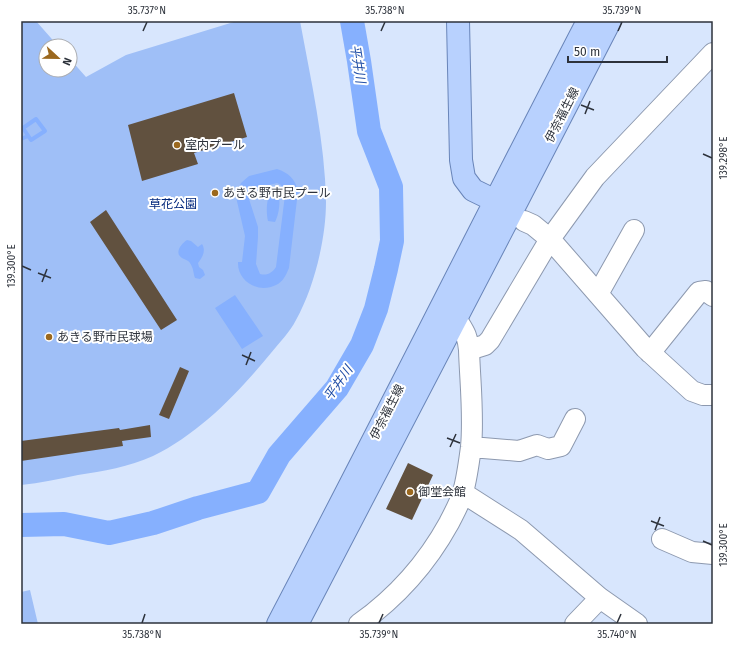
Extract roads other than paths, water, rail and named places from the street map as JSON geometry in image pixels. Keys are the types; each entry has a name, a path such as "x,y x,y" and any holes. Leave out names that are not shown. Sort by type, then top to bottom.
{"main road":[{"path":"458,21 461,160 464,178 473,190 511,210"},
{"name":"伊奈福生線","path":"278,624 336,513 511,210 588,21"},
{"name":"伊奈福生線","path":"297,624 610,21"}],"street":[{"path":"469,350 485,345 490,340 550,239 595,177 713,53"},
{"path":"511,210 550,239 650,353 692,392 704,396 713,394"},
{"path":"598,294 634,230"},
{"path":"650,353 699,292 706,291 713,296"},
{"path":"359,624 395,595 423,564 439,542 463,493 471,447 472,416 469,340 467,334 456,318"},
{"path":"471,447 519,451 537,445 548,449 561,446 575,418"},
{"path":"463,493 521,530 600,598 637,624"},
{"path":"662,539 692,552 713,554"},
{"path":"575,624 600,598"}],"waterway":[{"name":"平井川","path":"21,525 64,524 109,533 153,523 198,508 258,492 279,455 337,388 362,345 376,309 392,241 391,187 369,131 352,21"},
{"path":"36,119 45,131 31,140 23,128 36,119"},
{"path":"21,139 28,136"}],"place":[{"name":"室内プール","path":"177,145"},
{"name":"あきる野市民プール","path":"215,193"},
{"name":"あきる野市民球場","path":"49,337"},
{"name":"御堂会館","path":"410,492"}],"park label":[{"name":"草花公園","path":"173,204"}]}
